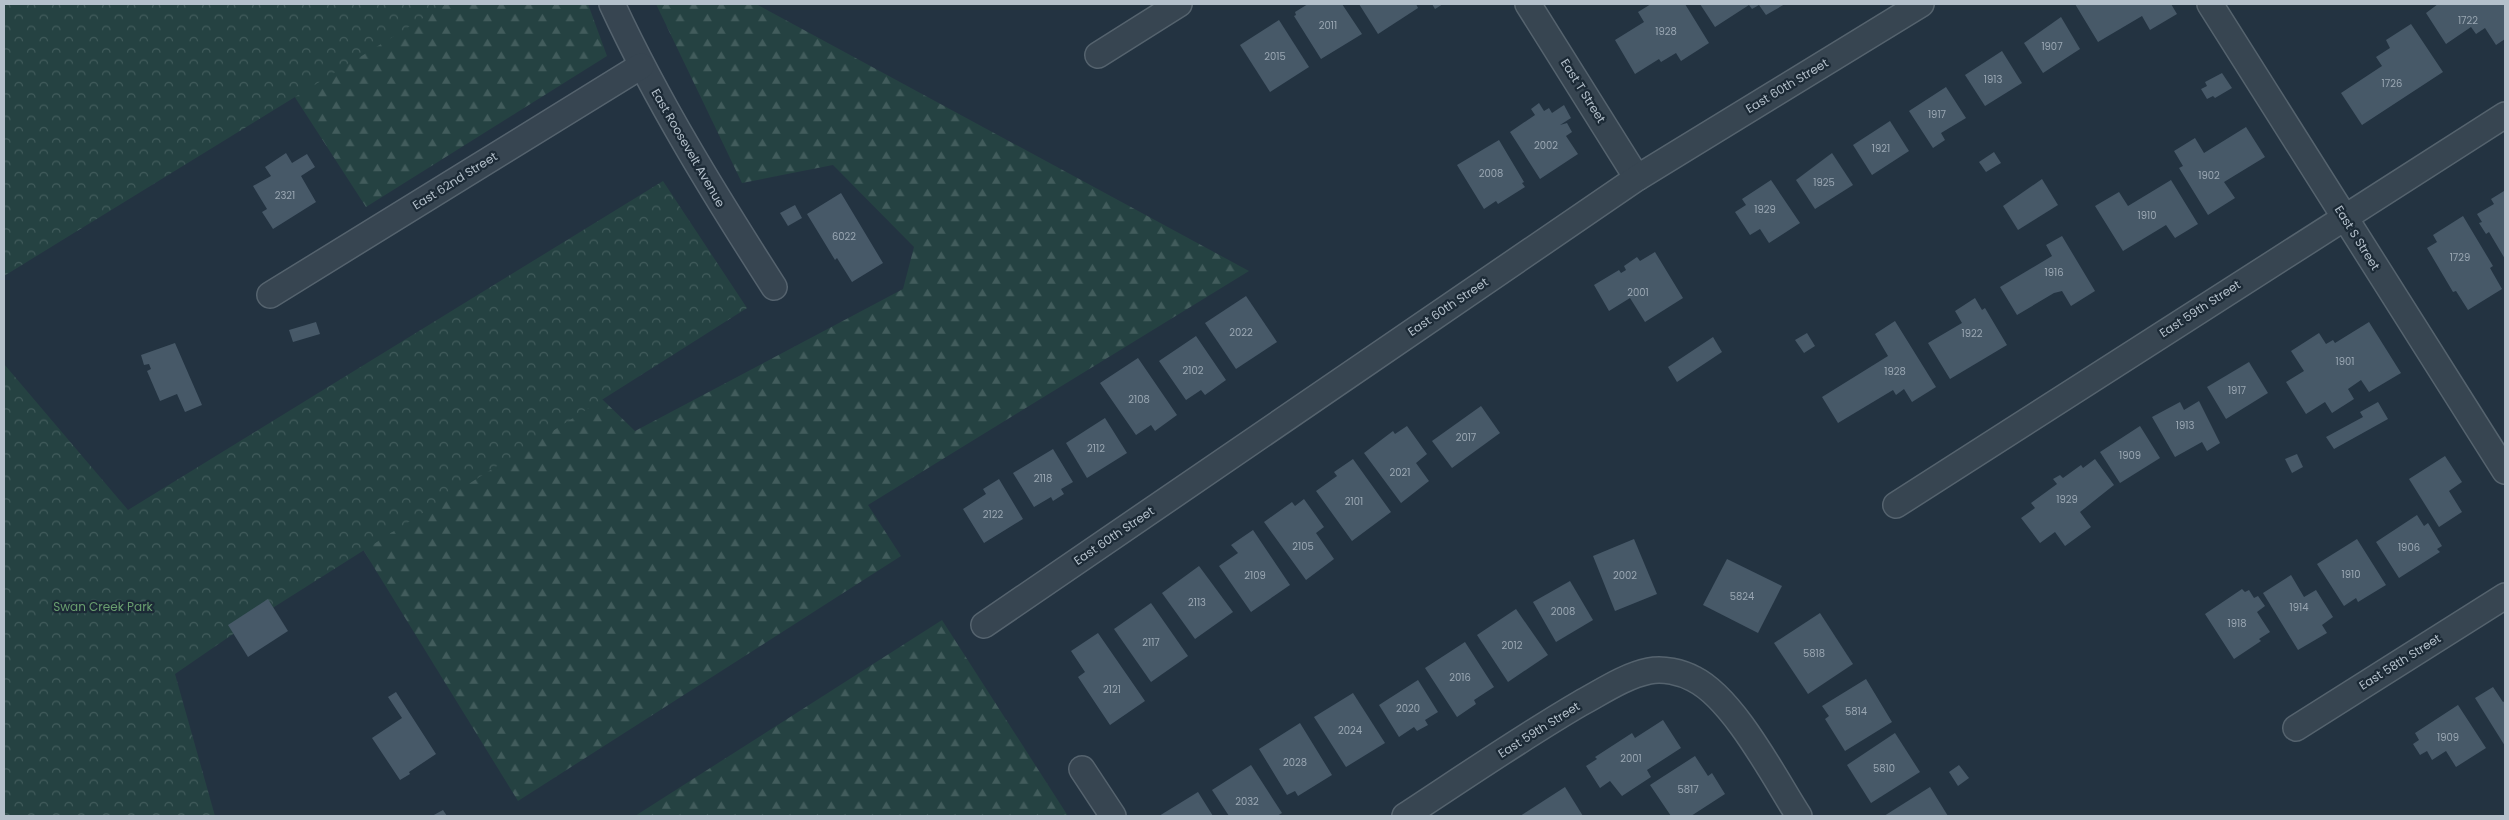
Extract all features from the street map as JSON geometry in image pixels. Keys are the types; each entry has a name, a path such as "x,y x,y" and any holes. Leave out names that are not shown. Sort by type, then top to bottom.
{"street":[{"name":"East Roosevelt Avenue","path":"612,4 641,66 715,195 774,287"},
{"path":"1098,55 1179,4"},
{"name":"East T Street","path":"1528,4 1637,178"},
{"name":"East 60th Street","path":"984,625 1637,178 1921,4"},
{"name":"East S Street","path":"2210,4 2505,471"},
{"name":"East 62nd Street","path":"270,295 641,66"},
{"name":"East 59th Street","path":"1896,504 2505,116"},
{"name":"East 58th Street","path":"2296,728 2505,596"},
{"name":"East 59th Street","path":"1405,816 1544,725 1614,684 1652,670 1682,674 1706,687 1731,712 1799,816"},
{"path":"1082,768 1113,816"}],"green space":[{"path":"4,4 588,4 607,56 366,207 285,82"},
{"path":"4,4 446,4 4,276"},
{"path":"656,4 756,4 1249,271 868,505 901,556 518,801 338,509 570,368 635,431 903,289 914,247 833,165 742,183"},
{"name":"Swan Creek Park","path":"663,181 747,308 252,621 175,674 215,816 4,816 4,364 128,510"},
{"path":"942,620 1068,816 635,816"}],"building":[{"path":"1308,4 1342,4 1362,34 1321,59 1294,16 1296,15 1295,12"},
{"path":"1359,4 1416,4 1418,8 1378,34"},
{"path":"1432,4 1443,4 1435,9"},
{"path":"1651,4 1685,4 1709,43 1681,61 1676,53 1661,62 1659,59 1635,74 1615,40 1644,22 1638,12"},
{"path":"1700,4 1785,4 1766,15 1759,5 1752,9 1749,5 1715,27"},
{"path":"2075,4 2171,4 2177,14 2150,30 2142,16 2098,42"},
{"path":"2438,4 2505,4 2505,39 2496,45 2485,28 2476,34 2471,27 2446,44 2426,13"},
{"path":"2061,17 2080,49 2043,73 2024,43"},
{"path":"1279,20 1309,67 1270,92 1240,45"},
{"path":"2411,24 2443,72 2362,125 2341,93 2382,66 2376,57 2390,48 2386,40"},
{"path":"2002,51 2022,83 1985,106 1965,75"},
{"path":"2222,73 2232,88 2215,98 2213,96 2207,99 2201,89 2207,86 2205,82"},
{"path":"1946,87 1966,118 1941,133 1945,140 1933,148 1909,111"},
{"path":"1539,103 1544,111 1549,108 1552,113 1564,105 1571,118 1560,125 1567,123 1572,132 1566,136 1578,154 1540,179 1510,132 1535,115 1531,109"},
{"path":"1890,121 1909,151 1872,175 1853,145"},
{"path":"2246,127 2265,157 2224,182 2235,198 2208,215 2179,168 2183,166 2174,151 2195,138 2204,153"},
{"path":"1499,140 1524,182 1522,183 1525,187 1498,204 1496,201 1484,209 1457,165"},
{"path":"1994,152 2001,163 1986,172 1979,162"},
{"path":"286,153 292,163 307,154 315,167 301,176 316,202 273,229 262,212 267,209 253,186 271,176 265,167"},
{"path":"1832,153 1853,185 1815,209 1796,180"},
{"path":"2042,179 2058,205 2018,230 2003,206"},
{"path":"1771,180 1800,223 1769,243 1760,229 1750,235 1735,212 1746,205 1742,199"},
{"path":"2171,180 2198,224 2175,238 2166,225 2123,251 2095,206 2119,192 2128,206"},
{"path":"2504,191 2505,259 2489,232 2486,234 2479,223 2482,222 2477,214 2494,204 2491,199"},
{"path":"841,193 883,263 852,282 837,258 835,260 807,214"},
{"path":"795,205 802,218 788,226 780,213"},
{"path":"2463,216 2493,266 2490,268 2502,289 2468,310 2456,291 2453,292 2427,248 2437,242 2433,235"},
{"path":"2062,236 2095,291 2071,306 2062,291 2054,293 2017,315 2000,287 2052,256 2046,245"},
{"path":"1655,252 1683,298 1645,322 1630,298 1609,311 1594,285 1619,270 1621,273 1626,270 1624,266 1637,257 1640,261"},
{"path":"1246,296 1277,342 1236,369 1205,323"},
{"path":"1975,298 1982,310 1985,308 2007,345 1950,379 1928,343 1962,323 1955,311"},
{"path":"1895,321 1936,387 1912,402 1904,389 1896,395 1893,390 1838,423 1822,397 1888,356 1875,334"},
{"path":"316,322 320,334 293,342 289,330"},
{"path":"2369,322 2401,373 2369,392 2361,380 2348,389 2354,399 2332,413 2325,402 2306,414 2286,382 2304,371 2291,351 2319,333 2326,344 2333,340 2335,343"},
{"path":"1807,333 1815,346 1804,353 1795,340"},
{"path":"1196,336 1226,380 1205,395 1201,390 1186,400 1159,361"},
{"path":"1713,337 1722,352 1677,382 1668,367"},
{"path":"175,343 202,405 185,412 177,394 160,401 147,371 151,369 149,364 144,365 141,355"},
{"path":"1138,358 1177,415 1155,431 1151,425 1136,435 1100,383"},
{"path":"2249,362 2268,393 2226,419 2207,387"},
{"path":"2199,401 2220,443 2207,451 2202,442 2175,457 2152,417 2180,402 2184,410"},
{"path":"2378,402 2388,419 2334,449 2326,437 2363,417 2360,412"},
{"path":"1481,406 1500,433 1452,468 1432,441"},
{"path":"1105,418 1127,453 1087,478 1066,443"},
{"path":"1407,426 1427,454 1416,463 1429,481 1401,503 1364,453 1393,431 1395,434"},
{"path":"2140,426 2160,458 2120,483 2100,452"},
{"path":"1053,449 1073,482 1061,489 1064,494 1053,501 1051,497 1034,507 1013,473"},
{"path":"2297,454 2303,467 2292,473 2285,459"},
{"path":"2445,456 2462,482 2449,491 2462,512 2439,527 2409,479"},
{"path":"1353,459 1391,512 1352,541 1316,491 1337,476 1334,472"},
{"path":"2095,459 2114,485 2080,512 2091,527 2065,546 2055,532 2040,543 2021,518 2035,508 2031,503 2057,484 2053,479 2060,475 2063,478 2081,465 2083,468"},
{"path":"999,479 1023,519 984,543 963,509 986,494 983,489"},
{"path":"1304,499 1324,527 1316,533 1334,559 1306,580 1264,522 1292,502 1295,506"},
{"path":"2417,515 2424,526 2428,523 2442,546 2437,549 2440,552 2399,578 2376,542"},
{"path":"1253,530 1290,585 1251,612 1219,566 1238,553 1231,545"},
{"path":"1634,539 1657,594 1615,611 1593,556"},
{"path":"2357,539 2386,585 2358,602 2356,598 2344,606 2317,564"},
{"path":"1727,559 1782,586 1758,633 1703,605"},
{"path":"1199,566 1233,612 1195,639 1162,593"},
{"path":"2291,575 2304,597 2316,590 2333,617 2322,625 2327,633 2298,650 2263,593"},
{"path":"1570,581 1593,620 1556,642 1533,602"},
{"path":"2242,589 2245,592 2249,590 2254,598 2258,596 2265,606 2257,612 2270,632 2259,639 2261,641 2234,659 2205,614"},
{"path":"268,599 288,631 248,657 228,625"},
{"path":"1151,603 1188,656 1151,682 1114,629"},
{"path":"1516,609 1548,655 1508,682 1477,635"},
{"path":"1820,613 1853,664 1808,694 1774,643"},
{"path":"1098,633 1145,701 1110,725 1078,677 1085,672 1071,651"},
{"path":"1465,642 1494,687 1474,700 1476,704 1457,717 1425,668"},
{"path":"1866,679 1892,722 1845,751 1825,719 1829,716 1822,706"},
{"path":"1418,680 1438,712 1425,720 1428,725 1417,731 1414,727 1399,737 1379,705"},
{"path":"2493,687 2503,702 2505,701 2505,746 2475,698"},
{"path":"396,692 436,754 400,780 372,738 402,718 388,697"},
{"path":"1353,693 1385,743 1346,767 1314,717"},
{"path":"2458,705 2486,748 2456,767 2446,751 2432,760 2427,751 2420,755 2413,744 2419,740 2415,733"},
{"path":"1663,720 1681,748 1647,770 1651,777 1622,796 1610,781 1600,788 1586,766 1597,759 1595,757 1632,733 1635,738"},
{"path":"1300,723 1332,775 1298,796 1295,791 1287,795 1259,749"},
{"path":"1895,733 1920,772 1871,803 1847,765"},
{"path":"1695,756 1708,776 1712,773 1725,794 1691,816 1671,816 1650,785"},
{"path":"1251,765 1282,813 1277,816 1229,816 1212,790"},
{"path":"1959,765 1969,778 1958,786 1949,772"},
{"path":"1565,787 1583,816 1520,816"},
{"path":"1930,787 1948,816 1884,816"},
{"path":"1198,792 1213,816 1159,816"},
{"path":"443,810 447,816 432,816"}]}
